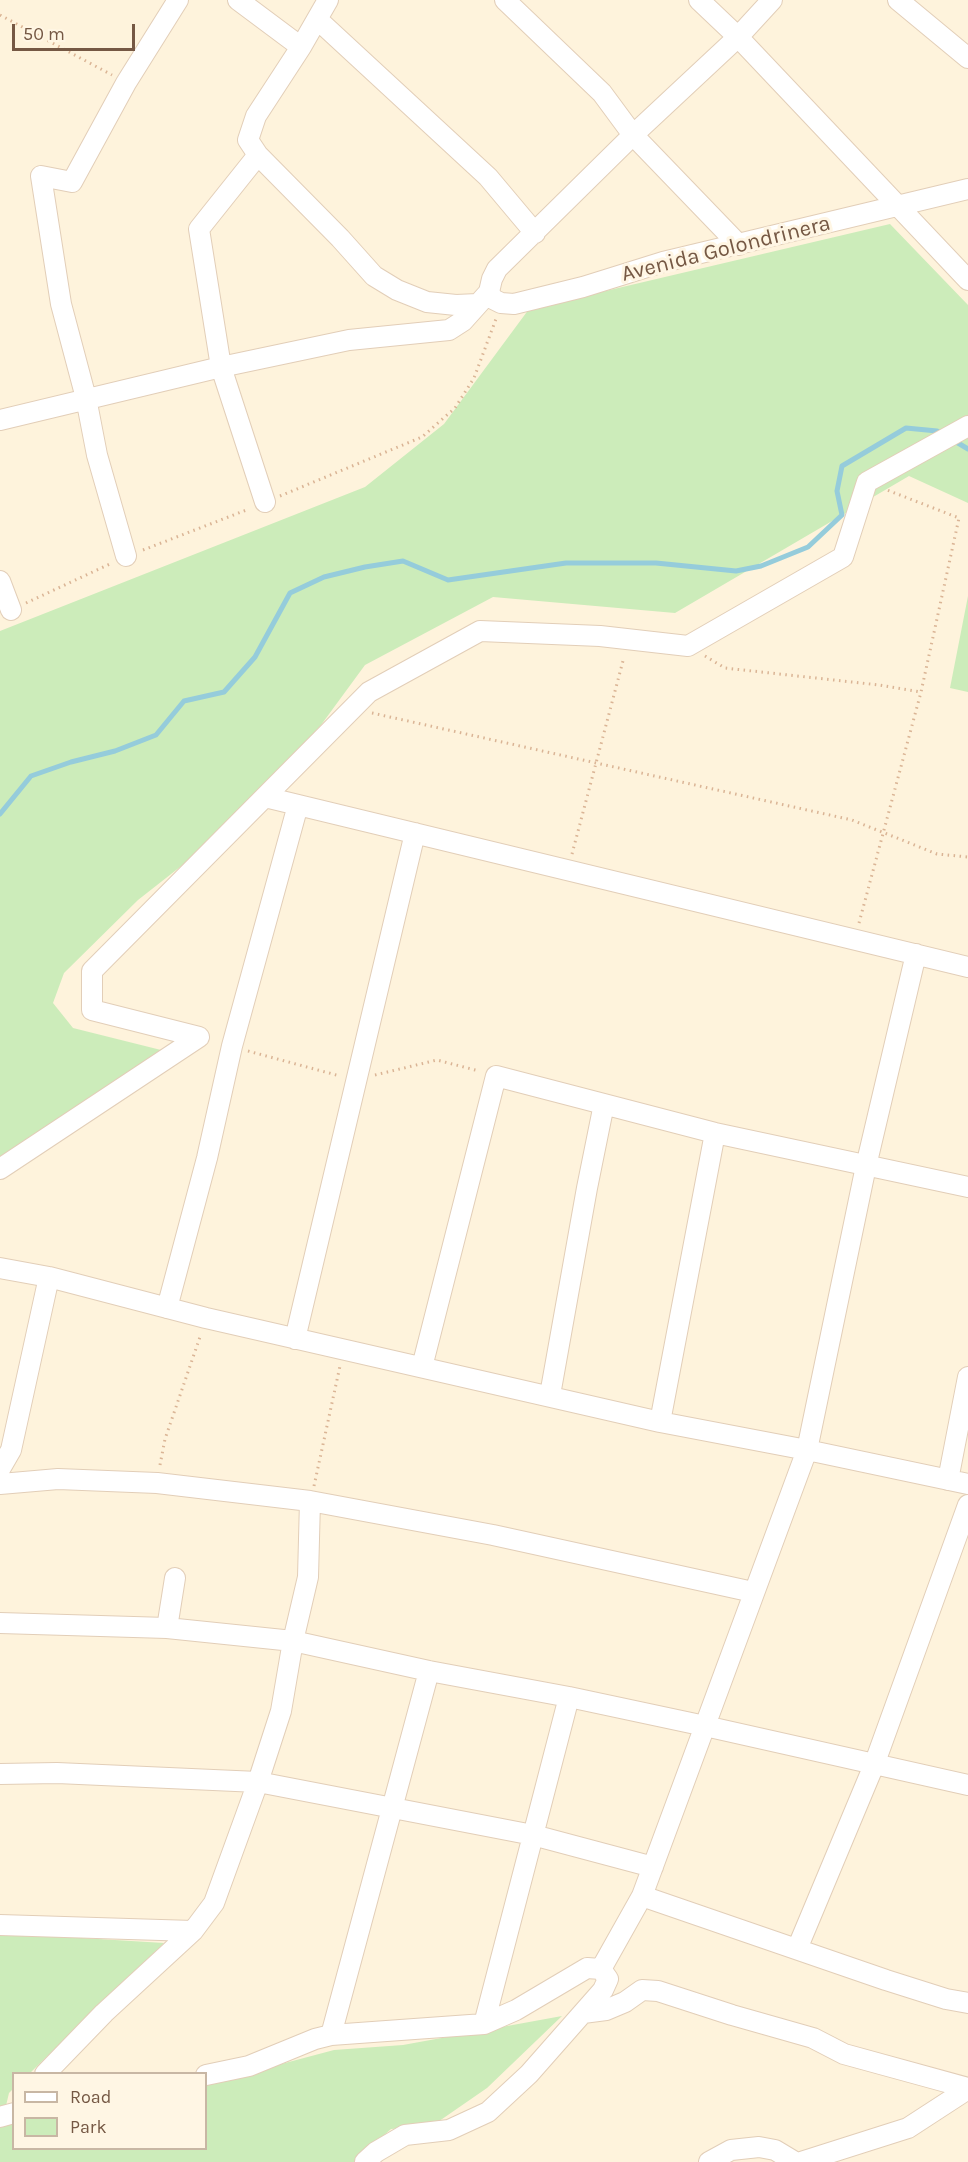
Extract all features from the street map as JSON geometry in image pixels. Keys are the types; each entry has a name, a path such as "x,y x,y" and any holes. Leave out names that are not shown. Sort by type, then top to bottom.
{"street":[{"path":"126,556 98,455 86,398 61,304 41,176 72,182 126,83 178,0"},
{"path":"238,0 301,47"},
{"path":"328,0 301,47 256,116 248,140 258,155 374,276 397,290 427,302 456,304 483,298"},
{"path":"505,0 602,93 633,135 739,245"},
{"path":"699,0 738,37 968,280"},
{"path":"0,420 221,367 349,340 449,330 463,321 483,298 497,269 633,135 738,37 772,0"},
{"path":"898,0 968,58"},
{"path":"317,18 488,177 535,233"},
{"path":"258,155 199,229 221,367 265,502"},
{"name":"Avenida Golondrinera","path":"483,298 493,298 501,303 514,304 583,287 663,262 968,189"},
{"path":"0,1169 199,1038 92,1010 92,971 369,692 480,631 600,636 688,646 843,557 867,482 968,426"},
{"path":"0,581 11,610"},
{"path":"265,797 968,966"},
{"path":"167,1308 207,1158 232,1046 298,805"},
{"path":"295,1339 415,833"},
{"path":"601,1969 642,1896 807,1450 866,1166 916,954"},
{"path":"422,1367 496,1076 715,1133 968,1187"},
{"path":"550,1395 604,1104"},
{"path":"660,1422 715,1133"},
{"path":"0,1268 49,1277 206,1318 660,1422 968,1484"},
{"path":"0,1469 11,1450 49,1277"},
{"path":"948,1480 968,1377"},
{"path":"0,1485 58,1479 157,1483 310,1501 493,1535 753,1592"},
{"path":"46,2072 104,2013 193,1931 214,1903 281,1711 293,1641 308,1577 310,1501"},
{"path":"796,1949 874,1765 968,1505"},
{"path":"167,1628 175,1578"},
{"path":"0,1623 167,1628 293,1641 429,1671 569,1696 705,1725 968,1785"},
{"path":"331,2034 429,1671"},
{"path":"484,2024 569,1696"},
{"path":"0,1774 68,1773 258,1782 533,1835 653,1867"},
{"path":"642,1896 926,1993 968,2003"},
{"path":"0,1925 193,1931"},
{"path":"207,2074 249,2066 331,2034 484,2024 516,2010 587,1968 601,1969"},
{"path":"365,2162 376,2152 405,2135 449,2130 488,2112 529,2074 603,1990 608,1979 601,1969"},
{"path":"583,2013 606,2010 625,2002 642,1990 658,1991 813,2038 844,2054 968,2088"},
{"path":"801,2162 908,2128 968,2088"},
{"path":"709,2162 731,2150 759,2147 775,2150 795,2162"}],"path":[{"path":"0,15 126,83"},
{"path":"854,939 921,692 959,518 867,482"},
{"path":"567,870 628,639"},
{"path":"688,646 725,668 879,685 921,692"},
{"path":"352,708 852,820 937,854 968,857"},
{"path":"232,1046 356,1080 437,1060 496,1076"},
{"path":"157,1483 165,1439 206,1318"},
{"path":"310,1501 344,1350"}],"green space":[{"path":"890,224 968,305 968,503 909,476 675,613 493,597 365,665 321,725 222,834 138,900 64,973 53,1003 73,1028 165,1051 0,1161 0,631 365,487 444,424 529,309"},
{"path":"968,596 968,692 950,688"},
{"path":"0,1933 164,1943 31,2072 12,2072 12,2090 9,2093 4,2114 12,2118 12,2150 207,2150 207,2084 334,2050 403,2045 562,2016 487,2088 432,2126 391,2129 354,2162 0,2162"}],"waterway":[{"path":"0,814 31,776 71,762 115,751 156,735 184,701 224,692 255,657 290,593 324,577 403,561 448,580 566,563 656,563 736,571 761,566 808,547 842,515 837,491 842,466 906,428 937,431 943,434"},
{"path":"953,440 968,449"}]}
